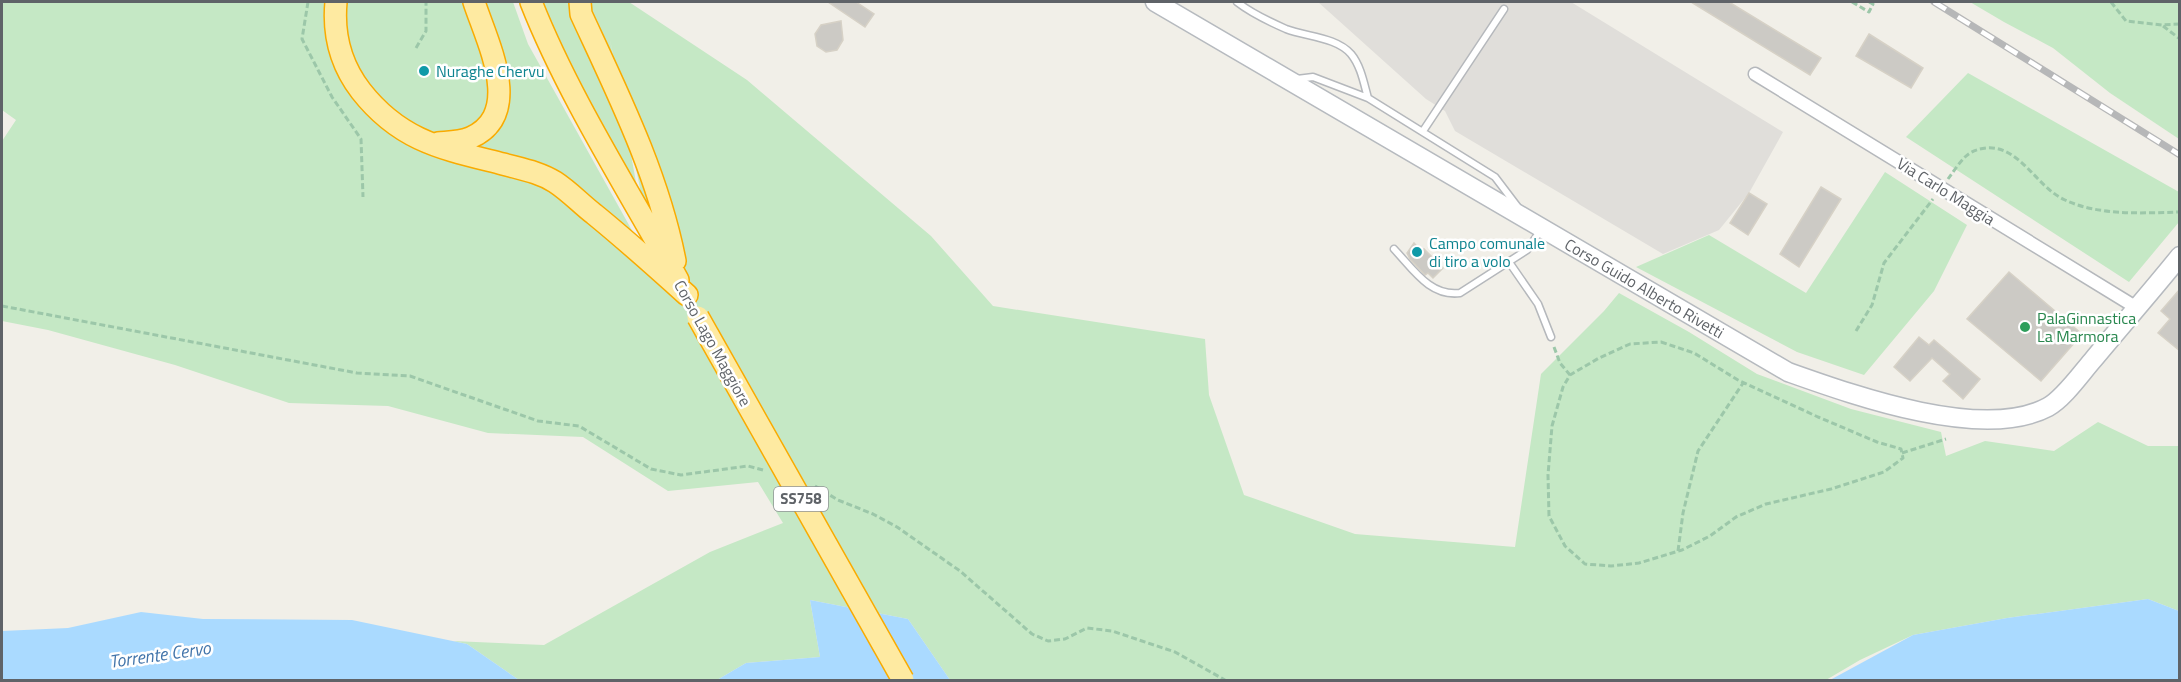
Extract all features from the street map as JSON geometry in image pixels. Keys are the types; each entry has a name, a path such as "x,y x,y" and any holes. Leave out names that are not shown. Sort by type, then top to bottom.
{"highway":[{"path":"336,2 334,21 340,52 353,80 375,110 401,130 430,144 536,173 555,183 682,287"},
{"path":"430,144 468,139 484,130 493,119 499,99 499,77 474,2"},
{"name":"Corso Lago Maggiore","path":"531,2 583,108 903,681"},
{"path":"580,2 581,14 646,162 669,230 682,287"}],"main road":[{"name":"Corso Guido Alberto Rivetti","path":"1155,2 1788,372 1867,400 1924,412 1979,419 2025,417 2050,406 2073,383 2180,256"}],"street":[{"name":"Via Carlo Maggia","path":"1755,74 2137,308"}],"lane":[{"path":"1237,2 1286,29 1340,45 1352,55 1360,70 1368,98"},
{"path":"1423,131 1504,9"},
{"path":"1290,80 1313,77 1368,98 1494,177 1536,226 1527,250 1460,293 1447,295 1428,285 1395,249"},
{"path":"1509,262 1538,304 1551,337"}],"path":[{"path":"308,2 302,39 332,97 361,139 363,197"},
{"path":"416,48 426,31 426,2"},
{"path":"1852,2 1869,12 1873,4 1869,2"},
{"path":"2111,2 2126,21 2162,25 2180,24"},
{"path":"2162,25 2180,39"},
{"path":"2,306 357,373 410,376 538,421 579,426 651,469 681,475 748,466 768,471"},
{"path":"1551,337 1560,363 1570,375"},
{"path":"1660,342 1694,353 1743,383 1877,442 1901,449 1904,458 1884,472 1831,489 1766,504 1736,517 1710,536 1678,552 1639,563 1611,566 1585,564 1565,546 1549,516 1548,475 1552,426 1563,387 1570,375 1630,344 1660,342"},
{"path":"1678,552 1683,513 1698,451 1743,383"},
{"path":"1902,453 1946,439"},
{"path":"808,481 837,500 873,514 897,527 960,571 1032,634 1048,641 1065,639 1087,628 1112,632 1175,652 1225,681"}],"shaded area":[{"path":"1318,2 1571,2 1783,132 1749,193 1719,230 1663,254 1455,131 1445,111 1426,99"}],"green space":[{"path":"2,2 513,2 528,44 658,277 610,40 642,215 532,2 629,2 747,80 931,236 993,306 1205,339 1209,395 1244,495 1355,534 1515,547 1541,374 1619,293 1757,374 1851,409 1941,432 1946,456 1985,441 2054,451 2098,422 2148,446 2179,446 2179,611 2148,599 2007,618 1913,635 1860,660 1826,680 950,680 908,619 810,600 820,657 746,663 717,680 519,680 467,644 453,641 544,645 710,552 783,523 758,482 668,491 583,437 488,433 388,406 289,403 175,365 48,330 2,321 2,141 16,120 2,110"},
{"path":"1970,2 2179,2 2179,139 2110,93 2053,48"},
{"path":"1968,73 2179,192 2179,222 2129,282 1906,137"},
{"path":"1885,172 1967,225 1934,291 1864,375 1797,352 1636,267 1709,235 1806,293"}],"water":[{"path":"2148,599 2179,611 2179,680 1830,680 1913,635 2007,618"},
{"path":"810,600 908,619 950,680 717,680 746,663 820,657"},
{"name":"Torrente Cervo","path":"141,612 203,619 352,620 467,644 519,680 2,680 2,631 68,628"}],"building":[{"path":"828,2 856,2 874,14 865,27"},
{"path":"1691,2 1729,2 1821,58 1810,75"},
{"path":"841,21 843,40 837,50 826,52 817,46 815,34 821,25"},
{"path":"1869,34 1923,68 1911,88 1856,56"},
{"path":"1821,187 1841,199 1799,267 1780,254"},
{"path":"1749,193 1767,204 1748,235 1730,223"},
{"name":"Campo comunale di tiro a volo","path":"1414,243 1422,252 1424,249 1443,268 1433,278 1428,273 1425,275 1410,259 1407,253"},
{"name":"PalaGinnastica La Marmora","path":"2009,272 2082,334 2041,381 1967,319"},
{"path":"2180,289 2180,351 2158,333 2170,319 2161,311"},
{"path":"1919,337 1929,345 1934,340 1980,379 1963,399 1943,381 1950,374 1932,358 1910,381 1894,367"}],"railway":[{"path":"1934,2 2180,155"}],"place":[{"name":"Nuraghe Chervu","path":"424,71"},
{"name":"Campo comunale di tiro a volo","path":"1417,252"},
{"name":"PalaGinnastica La Marmora","path":"2025,327"}]}
